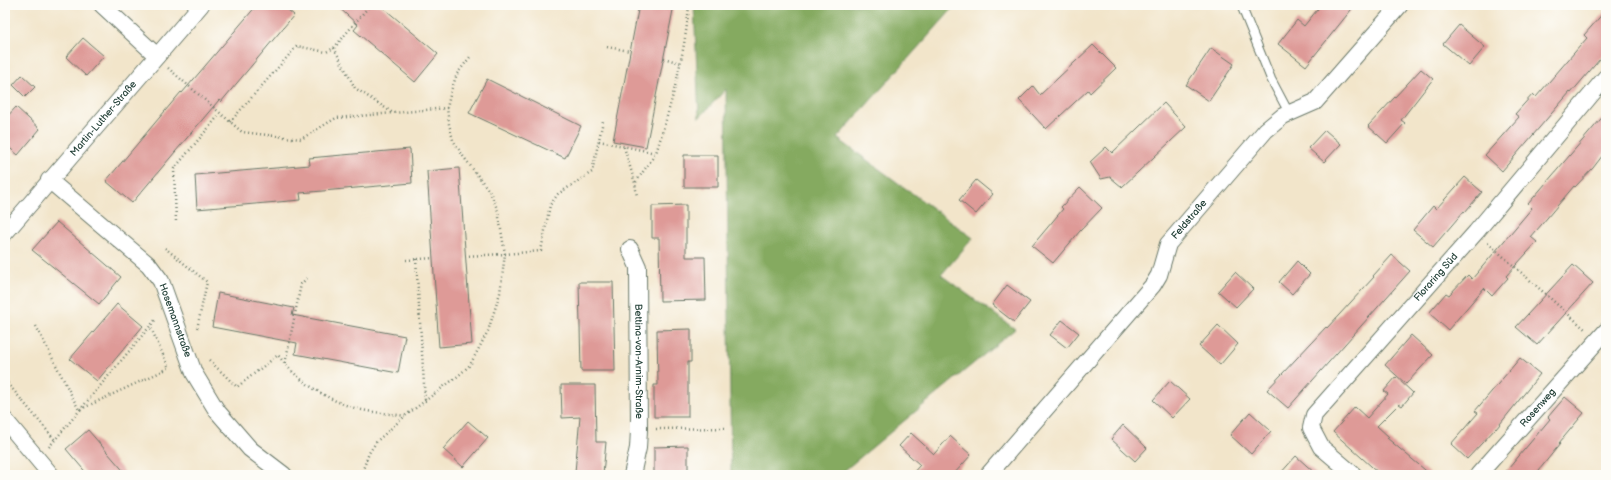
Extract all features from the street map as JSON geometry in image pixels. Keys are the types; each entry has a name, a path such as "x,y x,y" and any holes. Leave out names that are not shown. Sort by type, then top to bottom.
{"street":[{"path":"102,5 156,57"},
{"name":"Martin-Luther-Straße","path":"5,233 49,180 202,5"},
{"name":"Feldstraße","path":"988,475 1153,285 1159,275 1168,244 1266,130 1289,113 1315,102 1400,5"},
{"name":"Floraring Süd","path":"1354,475 1321,446 1311,428 1314,415 1476,232 1606,77"},
{"name":"Hosemannstraße","path":"49,180 150,265 161,281 180,338 194,373 217,411 250,449 284,475"},
{"name":"Bettina-von-Arnim-Straße","path":"630,249 638,267 640,430 632,475"},
{"name":"Rosenweg","path":"1478,475 1602,335"},
{"path":"5,420 51,475"}],"lane":[{"path":"1241,5 1271,79 1289,113"}],"path":[{"path":"230,122 297,46 326,52 334,48 370,5"},
{"path":"636,183 656,153 670,107 687,32 689,5"},
{"path":"607,47 630,50"},
{"path":"334,48 355,88 393,113"},
{"path":"156,57 242,132 301,139 336,118 447,108"},
{"path":"361,475 369,453 377,440 470,365 488,331 500,293 506,254 498,211 490,192 453,140 449,124 447,108 451,91 457,74 470,57"},
{"path":"664,58 680,63"},
{"path":"176,221 174,168 220,114"},
{"path":"465,256 541,251 550,205 558,194 592,172 603,121"},
{"path":"599,141 656,153"},
{"path":"624,147 636,183 637,197"},
{"path":"1476,232 1602,335"},
{"path":"165,248 207,282 197,332"},
{"path":"406,260 433,258"},
{"path":"416,259 425,400"},
{"path":"285,364 301,284 307,278"},
{"path":"38,459 162,310 170,305"},
{"path":"36,326 79,410"},
{"path":"79,410 169,368 150,326"},
{"path":"205,355 214,366 237,387 278,355 296,376 329,398 368,411 405,416"},
{"path":"5,380 55,440"},
{"path":"640,430 728,428"}],"green space":[{"path":"694,5 956,5 837,138 973,238 941,275 1015,329 839,475 731,475 726,89 699,118"}],"building":[{"path":"257,5 282,5 294,15 221,102 219,100 132,203 106,181"},
{"path":"336,5 380,5 438,54 415,82 354,30 358,25"},
{"path":"639,5 674,5 646,147 613,141"},
{"path":"1321,5 1355,5 1306,66 1278,44 1297,20 1304,26"},
{"path":"1606,10 1606,52 1502,171 1485,155 1519,117 1515,114 1533,94 1536,97 1587,38 1584,35"},
{"path":"1459,25 1485,47 1469,66 1443,44"},
{"path":"83,38 104,56 86,76 66,57"},
{"path":"1093,45 1116,68 1090,93 1088,90 1046,129 1019,100 1033,86 1040,95"},
{"path":"1211,48 1234,64 1209,101 1186,85"},
{"path":"1421,69 1433,79 1401,120 1405,123 1387,143 1368,126"},
{"path":"22,75 35,87 25,97 13,85"},
{"path":"487,79 581,126 565,158 469,113"},
{"path":"1164,103 1186,127 1122,187 1110,177 1101,179 1090,162 1106,147 1112,153"},
{"path":"16,107 40,129 18,155 5,144 5,119"},
{"path":"1606,113 1606,151 1593,168 1575,187 1574,186 1531,237 1537,242 1506,276 1508,278 1492,296 1484,288 1448,330 1429,313 1446,293 1449,295 1468,275 1472,279 1532,208 1528,204"},
{"path":"1325,130 1341,144 1324,162 1308,148"},
{"path":"410,149 412,183 300,193 301,200 197,209 195,175 310,165 309,158"},
{"path":"684,155 718,155 718,187 684,187"},
{"path":"459,168 472,344 439,347 427,171"},
{"path":"1465,177 1482,192 1433,247 1413,230 1433,206 1436,209"},
{"path":"976,180 993,194 976,214 959,200"},
{"path":"1080,187 1102,208 1053,263 1032,246 1063,209 1061,207"},
{"path":"686,205 686,257 705,257 706,300 660,301 659,238 652,238 652,206"},
{"path":"57,222 121,277 99,304 32,250"},
{"path":"1392,255 1410,271 1288,408 1267,390 1326,327 1327,328"},
{"path":"1297,261 1310,274 1292,294 1279,282"},
{"path":"1573,265 1593,283 1537,345 1516,327"},
{"path":"1235,272 1253,289 1236,307 1218,291"},
{"path":"579,282 613,282 615,371 581,371"},
{"path":"1007,285 1030,302 1014,322 992,305"},
{"path":"218,293 294,308 292,315 405,336 398,373 295,354 297,343 212,327"},
{"path":"117,304 143,326 97,381 70,359"},
{"path":"1062,320 1079,333 1067,348 1050,335"},
{"path":"1218,325 1238,344 1220,365 1199,346"},
{"path":"691,329 691,362 688,362 688,417 654,417 654,385 658,385 657,330"},
{"path":"1411,335 1433,355 1406,384 1385,365"},
{"path":"1520,358 1540,374 1496,429 1467,459 1451,444 1478,413 1475,411"},
{"path":"1396,377 1413,393 1402,406 1399,404 1377,426 1389,437 1387,438 1431,475 1381,475 1333,432 1355,407 1367,418 1388,394 1384,391"},
{"path":"1170,381 1190,399 1172,418 1153,400"},
{"path":"561,385 595,385 596,442 606,442 603,474 575,472 580,417 562,418"},
{"path":"1565,397 1584,413 1559,443 1560,444 1535,475 1503,475 1550,419 1548,417"},
{"path":"1250,412 1271,431 1251,454 1230,435"},
{"path":"468,421 488,438 463,467 443,449"},
{"path":"1123,425 1147,448 1135,461 1111,439"},
{"path":"88,430 127,475 88,475 66,449"},
{"path":"911,433 934,454 950,436 971,455 953,475 911,475 920,465 899,446"},
{"path":"688,446 688,475 654,475 654,447"},
{"path":"1296,456 1317,475 1279,475"}]}
